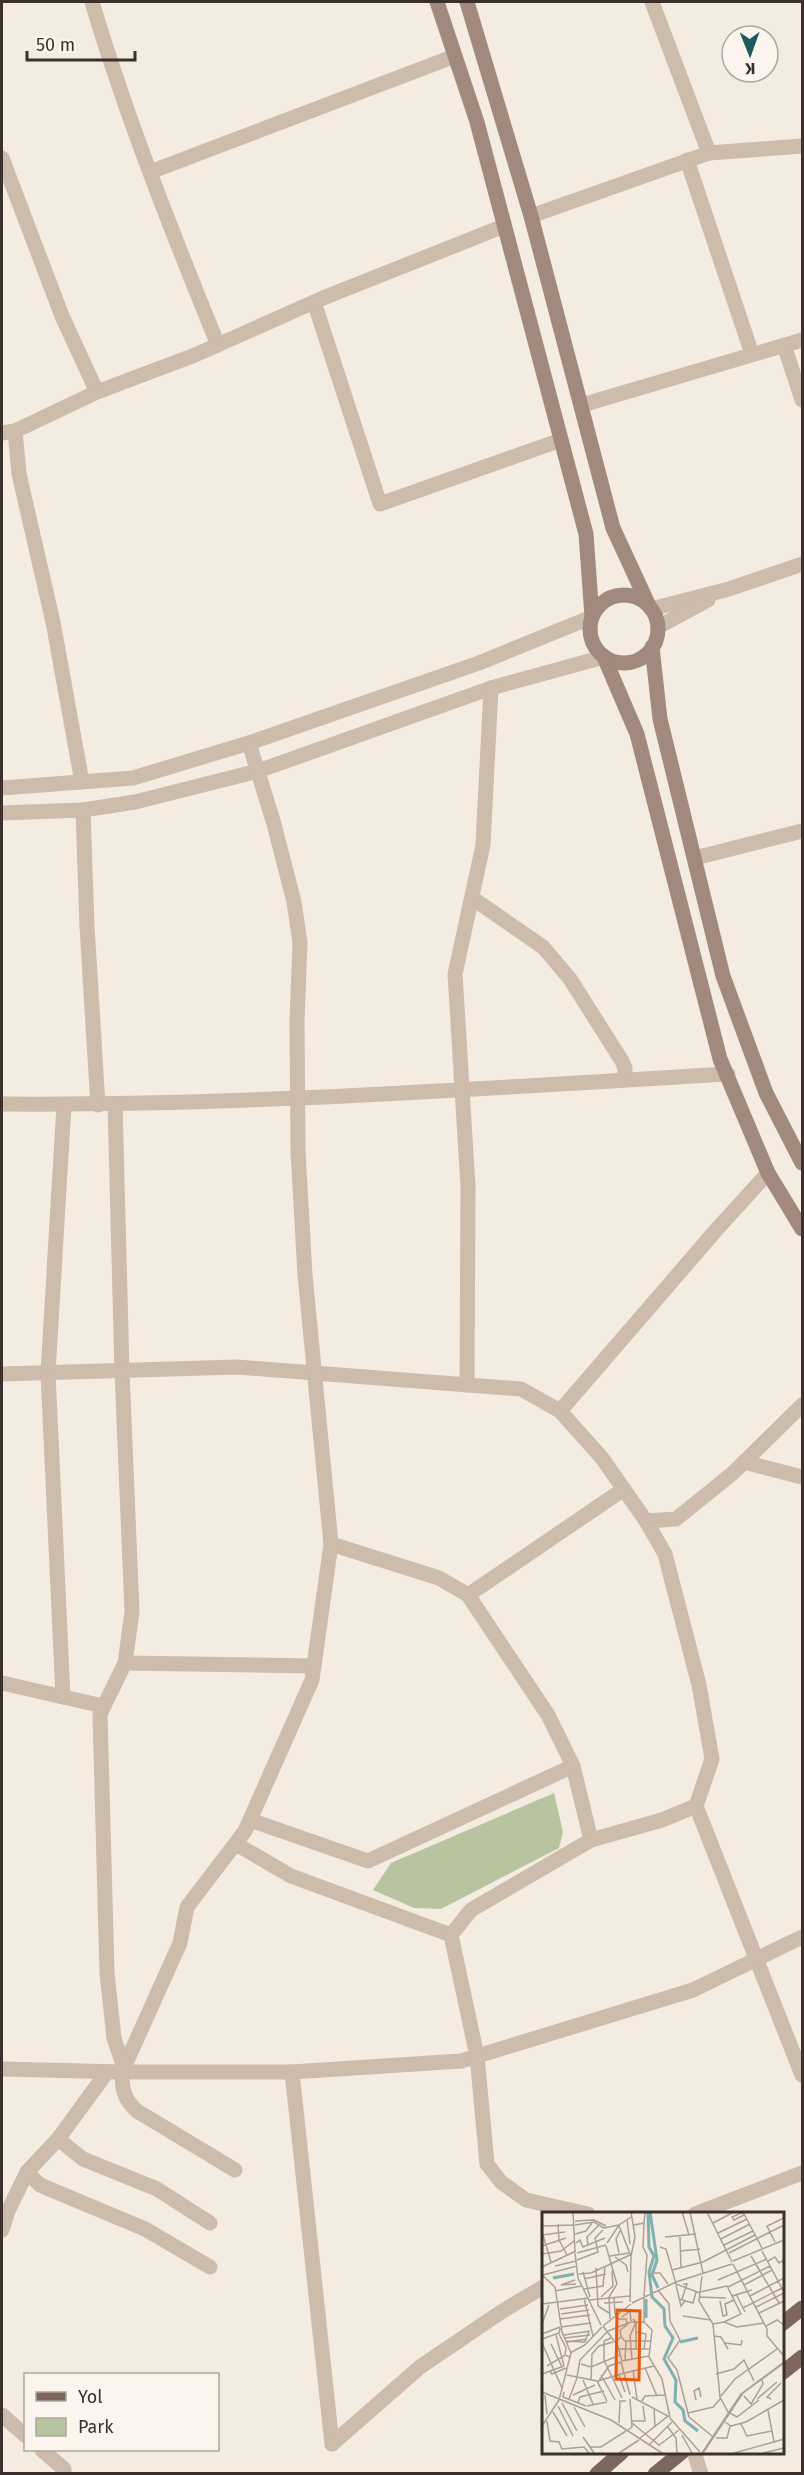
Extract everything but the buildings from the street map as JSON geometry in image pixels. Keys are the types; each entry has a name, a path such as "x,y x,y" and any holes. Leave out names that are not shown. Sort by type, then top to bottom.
{"main road":[{"path":"437,2 477,122 586,534 592,617 591,639 596,649 604,657 637,734 720,1059 768,1173 802,1229"},
{"path":"467,2 531,216 614,528 658,627 652,648 660,719 723,976 766,1093 802,1163"},
{"path":"592,617 607,599 618,595 629,595 640,599 650,608"},
{"path":"604,657 625,663 635,661 652,648"},
{"path":"783,2321 802,2308"},
{"path":"783,2372 802,2357"},
{"path":"597,2474 620,2454"},
{"path":"659,2472 680,2454"}],"street":[{"path":"92,2 150,172 218,345"},
{"path":"652,2 709,153"},
{"path":"150,172 455,56"},
{"path":"531,216 709,153 802,146"},
{"path":"2,158 62,316 97,392"},
{"path":"687,160 752,354"},
{"path":"82,782 53,622 8,432 97,392 218,345 314,302 504,226"},
{"path":"314,302 380,504 561,440"},
{"path":"582,405 802,340"},
{"path":"784,345 802,400"},
{"path":"650,608 729,589 802,564"},
{"path":"658,627 729,589"},
{"path":"2,788 133,778 249,743 479,663 592,617"},
{"path":"2,813 83,810 135,802 258,771 491,688 604,657"},
{"path":"467,1384 468,1186 455,974 483,845 491,688"},
{"path":"2,2230 8,2211 27,2172 118,2070 149,2016 180,1943 187,1907 236,1844 250,1820 312,1680 331,1544 305,1275 297,1098 300,943 294,902 249,743"},
{"path":"83,810 87,927 98,1105"},
{"path":"695,858 802,831"},
{"path":"472,898 543,947 570,979 622,1061 625,1068 625,1080"},
{"path":"2,1104 98,1105 297,1098 728,1074"},
{"path":"115,1104 122,1371 132,1612 125,1663 100,1714 107,1973 114,2037 122,2092 128,2103 137,2111 235,2170"},
{"path":"63,1697 48,1373 64,1105"},
{"path":"560,1411 717,1228 768,1173"},
{"path":"2,1374 237,1367 521,1389 560,1411 602,1458 646,1521 665,1554 699,1684 712,1759 696,1806 802,2075"},
{"path":"646,1521 675,1519 744,1462 802,1405"},
{"path":"744,1462 802,1476"},
{"path":"468,1595 624,1489"},
{"path":"331,1544 439,1578 468,1595 549,1715 573,1766 591,1840"},
{"path":"125,1663 314,1666"},
{"path":"2,1683 104,1706"},
{"path":"250,1820 368,1861 573,1766"},
{"path":"451,1935 471,1910 591,1840 662,1820 696,1806"},
{"path":"236,1844 291,1876 451,1935"},
{"path":"451,1935 477,2056 487,2164 501,2182 526,2200 579,2212"},
{"path":"2,2069 292,2072 461,2061 693,1990 802,1937"},
{"path":"292,2072 332,2444 420,2367 501,2312 542,2288"},
{"path":"58,2139 83,2159 158,2189 210,2223"},
{"path":"27,2172 40,2185 145,2229 210,2267"},
{"path":"706,2212 802,2174"},
{"path":"2,2415 24,2434"},
{"path":"43,2451 64,2469 64,2474"},
{"path":"695,2454 701,2474"}],"green space":[{"path":"554,1793 563,1832 559,1848 441,1909 414,1908 373,1890 391,1863"}]}
